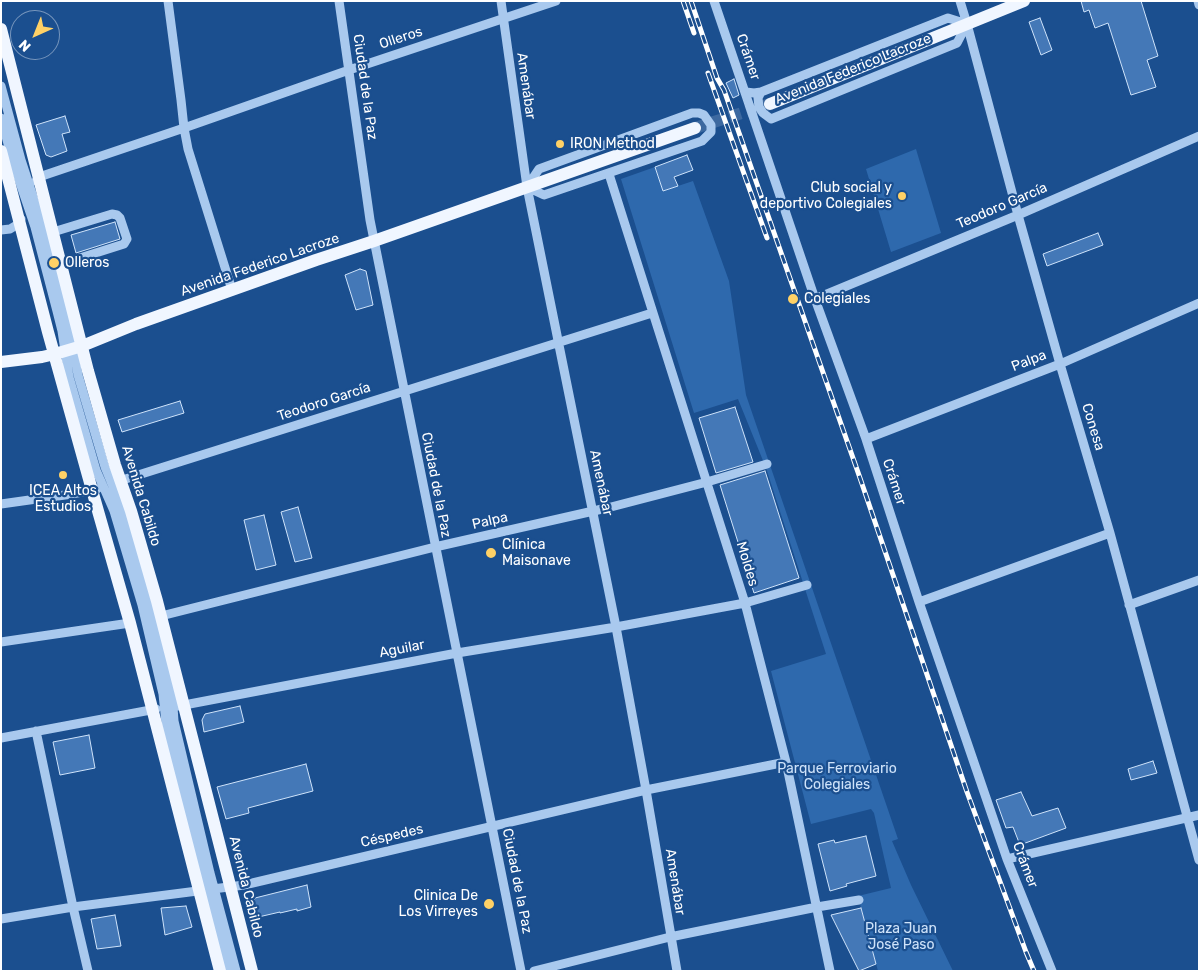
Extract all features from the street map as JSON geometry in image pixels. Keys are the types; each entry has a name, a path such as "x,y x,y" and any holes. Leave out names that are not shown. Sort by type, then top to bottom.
{"main road":[{"name":"Avenida Federico Lacroze","path":"770,104 1024,1"},
{"name":"Avenida Cabildo","path":"1,29 61,264 69,350 88,371 115,465 107,485"},
{"name":"Avenida Federico Lacroze","path":"1,362 42,357 69,350 316,260 695,128"},
{"name":"Avenida Cabildo","path":"1,151 20,223 69,350 107,485 130,623 168,707 230,887 252,971"},
{"name":"Avenida Cabildo","path":"107,485 131,510 161,616 168,707 207,890 220,971"}],"street":[{"path":"168,1 188,149 232,290"},
{"name":"Ciudad de la Paz","path":"339,1 370,220 521,971"},
{"name":"Amenábar","path":"501,1 526,187 616,627 677,971"},
{"name":"Olleros","path":"39,177 556,1"},
{"name":"Crámer","path":"714,1 815,299 866,438 919,602 1007,859 1052,971"},
{"name":"Conesa","path":"960,1 1060,364 1110,533 1199,860"},
{"path":"1198,1 1199,5"},
{"name":"Avenida Federico Lacroze","path":"746,92 761,92 948,18 967,24 957,43 772,118 763,113 759,107 758,98 761,92"},
{"path":"1,86 70,328 69,350"},
{"path":"692,113 704,115 712,128 711,132 702,141 544,195 526,187 539,169 692,113"},
{"path":"1,118 13,162 35,227 62,331 78,374 105,467 107,485 136,584 163,694 174,722 207,890 227,971"},
{"name":"Teodoro García","path":"815,299 1018,215 1199,136"},
{"name":"Moldes","path":"609,174 744,603 786,762 830,971"},
{"path":"1,230 10,229 20,223 31,192 39,177"},
{"path":"53,232 112,214 120,218 126,239 124,244 61,264"},
{"name":"Palpa","path":"866,438 1060,364 1199,303"},
{"name":"Teodoro García","path":"1,504 107,485 652,313"},
{"name":"Palpa","path":"161,616 435,547 593,511 707,482 767,464"},
{"path":"919,602 1110,533"},
{"path":"1129,606 1199,580"},
{"name":"Aguilar","path":"1,738 457,653 616,627 744,603 807,585"},
{"path":"1,642 130,623"},
{"path":"36,731 88,971"},
{"name":"Céspedes","path":"1,919 73,907 254,883 646,790 786,762"},
{"path":"1007,859 1199,815"},
{"path":"207,890 236,971"},
{"path":"534,971 670,937 859,900"}],"green space":[{"name":"Club social y deportivo Colegiales","path":"916,149 941,233 891,252 866,169"},
{"name":"Parque Ferroviario Colegiales","path":"655,167 663,191 693,181 729,281 746,395 898,839 892,841 953,971 878,971 858,896 891,888 874,813 871,809 811,824 771,671 826,654 766,468 738,399 694,413 621,179"}],"building":[{"path":"1081,1 1141,1 1158,56 1147,60 1156,87 1131,95 1108,23 1095,28 1089,10 1084,12"},
{"path":"1040,18 1052,50 1041,55 1029,22"},
{"path":"734,79 739,95 733,98 726,83"},
{"path":"65,116 70,132 62,134 67,151 51,157 46,155 36,125"},
{"path":"687,155 693,170 674,177 678,186 663,191 655,167"},
{"path":"115,222 120,239 76,253 71,235"},
{"path":"1098,233 1103,245 1047,266 1043,254"},
{"path":"360,269 366,271 373,305 356,310 345,275"},
{"path":"180,401 184,413 122,432 118,420"},
{"path":"735,407 753,462 716,473 699,418"},
{"path":"765,471 799,578 754,593 720,485"},
{"path":"298,507 312,558 295,562 281,512"},
{"path":"264,515 276,565 256,570 244,520"},
{"path":"240,706 244,722 204,732 202,720 205,714"},
{"path":"89,735 95,768 60,775 53,742"},
{"path":"1153,761 1157,773 1131,780 1128,769"},
{"path":"306,764 313,791 248,808 249,813 226,819 217,787"},
{"path":"1021,792 1032,816 1058,808 1066,828 1020,845 1013,827 1006,828 996,800"},
{"path":"866,836 876,876 846,884 847,886 830,891 818,844 834,840 835,843"},
{"path":"307,885 311,907 254,918 251,906 255,898"},
{"path":"186,906 192,927 165,935 161,908"},
{"path":"861,908 876,964 859,971 831,915"},
{"path":"115,915 121,946 97,949 91,919"}],"tunnel":[{"path":"695,128 770,104"}],"railway":[{"path":"683,1 694,33"},
{"path":"691,1 860,478 967,792 1034,971"},
{"path":"708,73 767,238"}],"place":[{"name":"IRON Method","path":"560,144"},
{"name":"Club social y deportivo Colegiales","path":"902,196"},
{"name":"Olleros","path":"54,263"},
{"name":"Colegiales","path":"793,299"},
{"name":"ICEA Altos Estudios","path":"63,475"},
{"name":"Clínica Maisonave","path":"491,553"},
{"name":"Clinica De Los Virreyes","path":"489,904"}],"park label":[{"name":"Plaza Juan José Paso","path":"901,938"}]}
